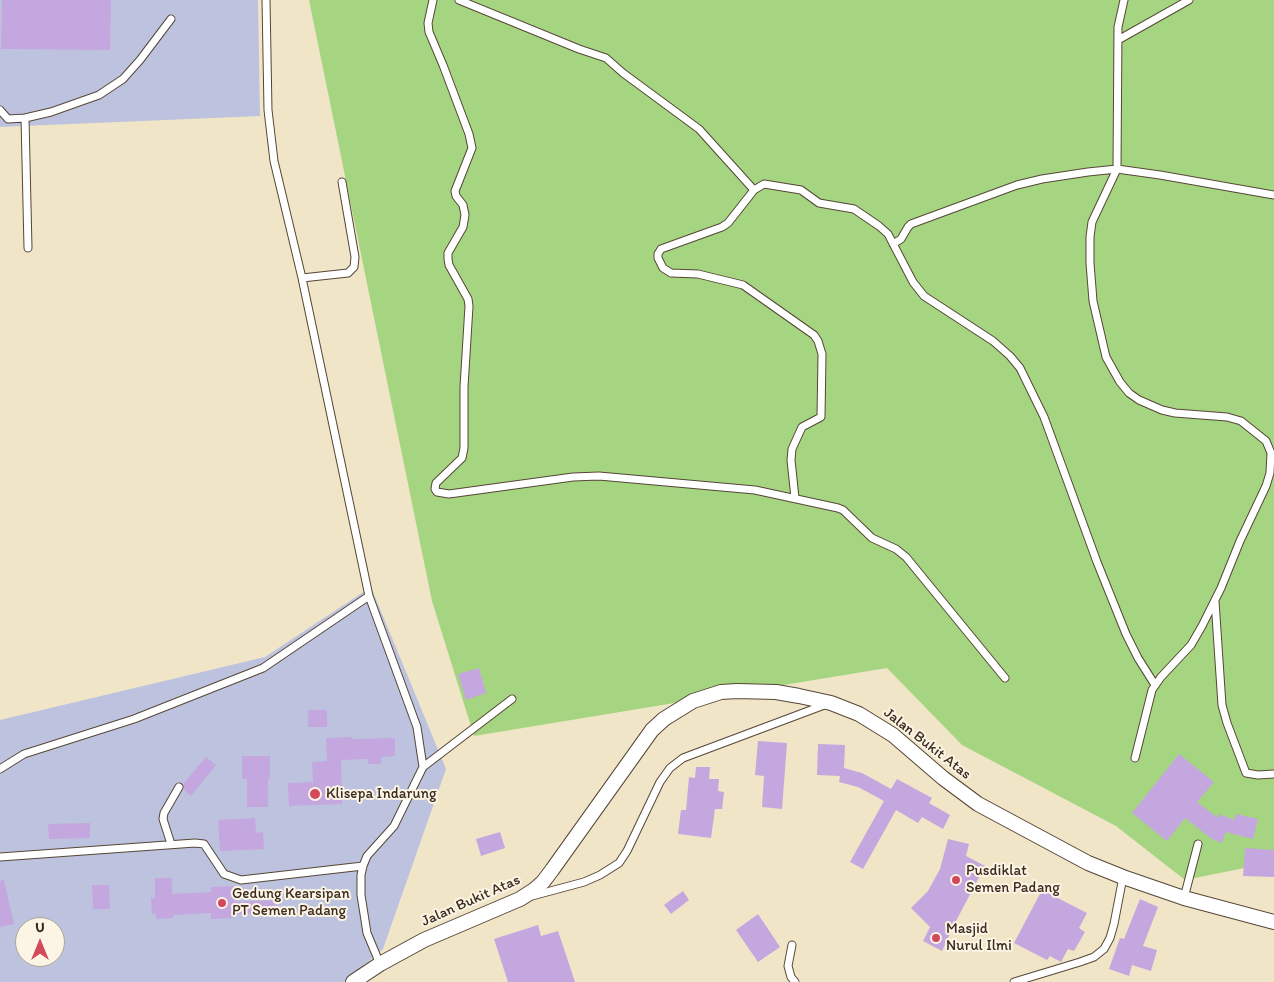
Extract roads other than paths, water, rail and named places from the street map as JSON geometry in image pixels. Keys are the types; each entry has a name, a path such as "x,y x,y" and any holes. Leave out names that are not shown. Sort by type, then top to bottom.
{"street":[{"name":"Jalan Bukit Atas","path":"353,982 380,964 424,940 520,899 543,882 643,741 658,724 693,701 737,690 776,692 831,703 859,714 881,727 950,784 978,804 1088,863 1184,898 1274,922"}],"lane":[{"path":"266,0 268,110 274,162 302,278 369,596 417,727 423,767"},
{"path":"433,0 428,23 429,32 444,65 469,134 472,148 455,191 463,206 463,227 450,249 448,259 468,299 464,387 464,448 462,458 436,482 435,489 441,494 449,494 573,477 599,476 755,490 843,510 872,538 896,549 906,557 1005,678"},
{"path":"458,0 606,58 699,129 754,190"},
{"path":"1124,0 1119,22 1118,40 1117,169 1092,222 1089,252 1096,316 1106,357 1113,371 1129,393 1150,405 1175,413 1226,417 1242,421 1266,442 1271,453 1270,473 1266,486 1240,540 1215,601 1197,636 1154,685 1135,758"},
{"path":"1118,40 1189,0"},
{"path":"0,110 8,119 26,118 52,112 99,95 123,78 140,60 171,19"},
{"path":"26,118 28,248"},
{"path":"893,244 901,239 912,224 1017,184 1117,169 1274,195"},
{"path":"302,278 348,273 354,267 356,257 342,182"},
{"path":"794,498 792,450 800,430 806,424 821,417 822,354 818,341 814,335 743,285 698,274 671,273 663,268 658,258 661,249 722,227 728,223 754,190 768,184 801,190 820,202 854,209 884,230 913,282 924,296 993,341 1020,368 1044,417 1097,562 1126,634 1154,685"},
{"path":"0,769 24,754 134,719 263,668 369,596"},
{"path":"1215,601 1222,705 1227,723 1246,773 1258,775 1274,774"},
{"path":"380,964 367,933 361,895 362,866 366,856 394,826 423,767 512,699"},
{"path":"520,899 584,882 600,875 618,863 627,851 660,782 670,768 683,758 831,703"},
{"path":"171,844 163,819 164,813 179,787"},
{"path":"0,857 195,843 204,844 224,874 241,880 362,866"},
{"path":"1184,898 1198,844"},
{"path":"1014,982 1094,957 1104,949 1114,924 1123,877"},
{"path":"792,945 788,966 791,977 795,982"}],"place":[{"name":"Klisepa Indarung","path":"315,794"},
{"name":"Pusdiklat Semen Padang","path":"956,880"},
{"name":"Gedung Kearsipan PT Semen Padang","path":"222,903"},
{"name":"Masjid Nurul Ilmi","path":"936,938"}]}
